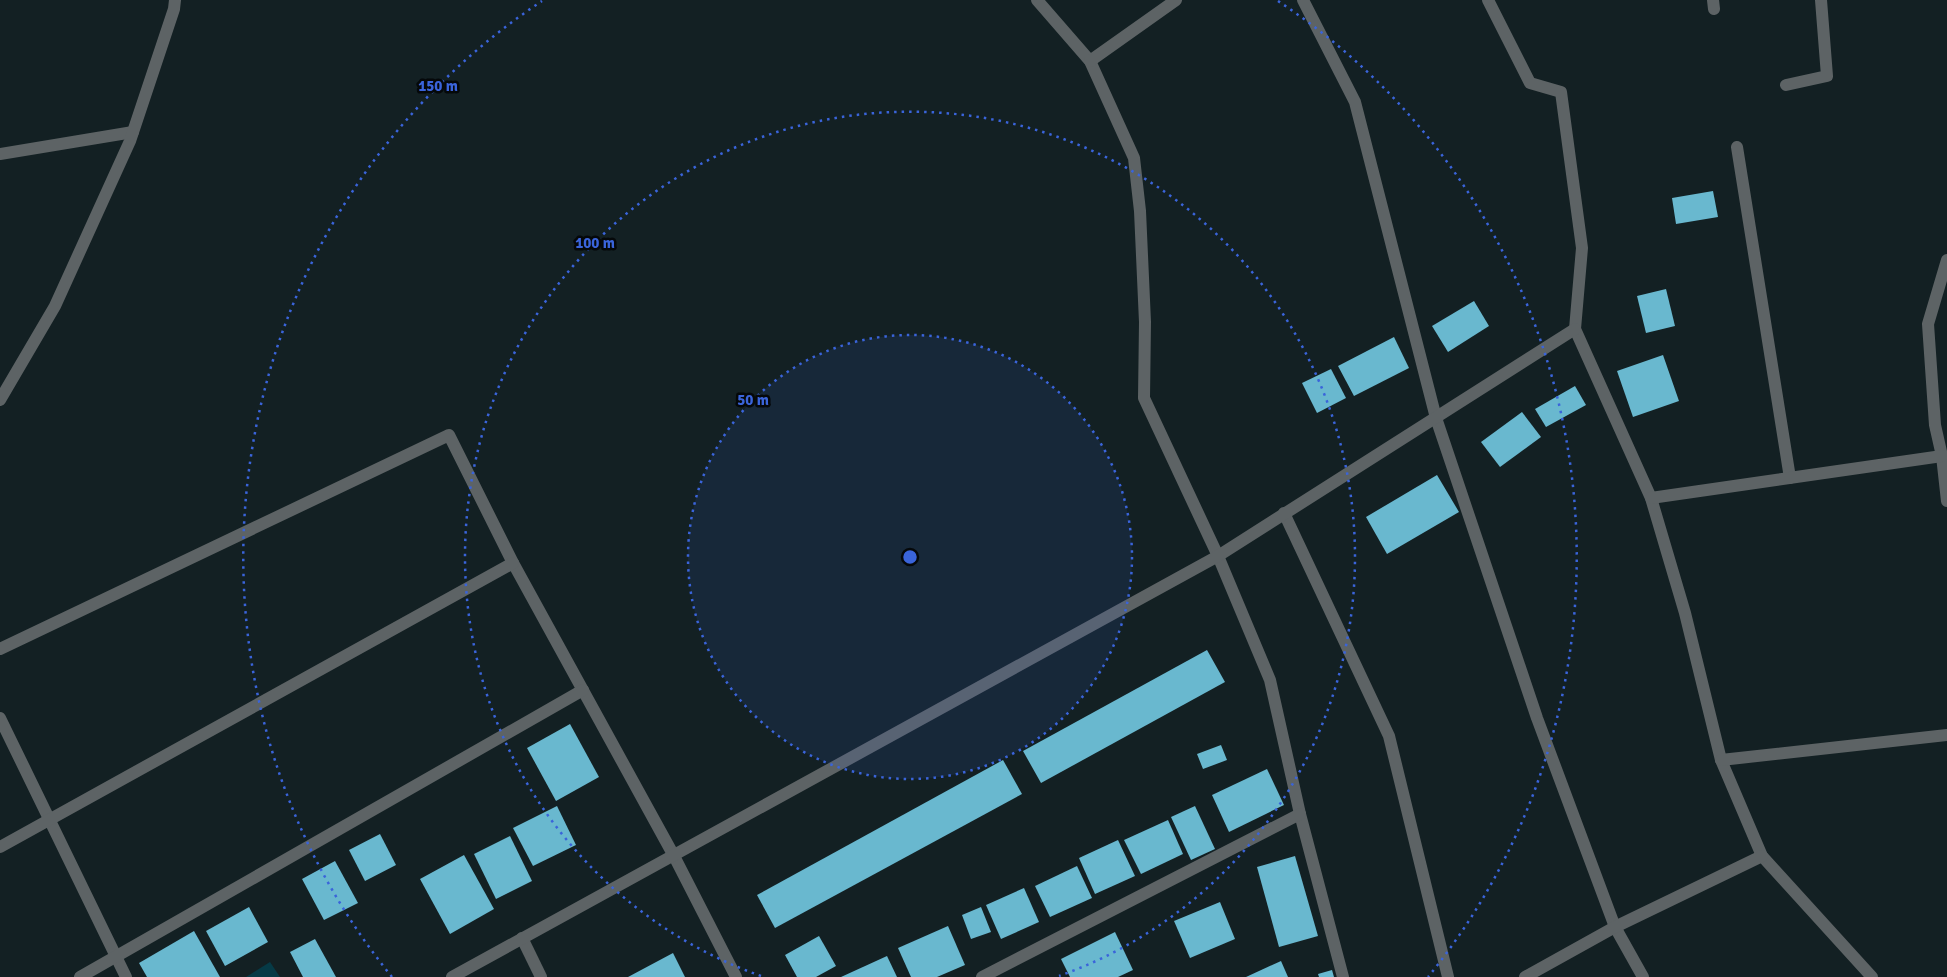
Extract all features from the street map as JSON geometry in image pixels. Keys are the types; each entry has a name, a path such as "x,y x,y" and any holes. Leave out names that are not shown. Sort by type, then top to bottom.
{"street":[{"path":"0,400 55,306 133,132 174,9 175,0"},
{"path":"1037,0 1090,61 1134,158 1140,211 1145,313 1144,398 1218,556 1270,680 1300,814 1343,977"},
{"path":"1090,61 1176,0"},
{"path":"1303,0 1355,102 1436,418 1537,718 1615,927 1643,977"},
{"path":"1488,0 1530,83 1561,92 1582,248 1576,329 1651,498 1685,614 1721,760 1762,856 1872,977"},
{"path":"1786,85 1827,76 1821,0"},
{"path":"0,154 133,132"},
{"path":"1737,147 1790,478"},
{"path":"1947,260 1928,324 1941,424 1942,456 1947,500"},
{"path":"452,977 1218,556 1576,329"},
{"path":"0,649 449,435 513,563 674,856 736,977"},
{"path":"1651,498 1942,456"},
{"path":"1284,514 1389,736 1448,977"},
{"path":"0,846 513,563"},
{"path":"80,977 584,690"},
{"path":"0,718 126,977"},
{"path":"1721,760 1947,736"},
{"path":"982,977 1300,814"},
{"path":"1525,977 1615,927 1762,856"},
{"path":"522,938 541,977"}],"shaded area":[{"path":"270,962 280,977 246,977"}],"building":[{"path":"1713,191 1718,217 1676,224 1672,198"},
{"path":"1666,289 1675,326 1646,333 1637,296"},
{"path":"1474,301 1489,326 1448,352 1432,326"},
{"path":"1394,337 1409,368 1354,396 1338,366"},
{"path":"1663,355 1679,401 1633,417 1617,371"},
{"path":"1331,369 1346,398 1317,413 1302,383"},
{"path":"1575,386 1586,405 1546,427 1535,409"},
{"path":"1522,412 1541,437 1500,467 1481,442"},
{"path":"1437,475 1459,512 1387,554 1366,517"},
{"path":"1207,650 1225,682 1041,783 1023,751"},
{"path":"570,724 599,777 556,801 527,748"},
{"path":"1221,745 1227,760 1203,769 1197,754"},
{"path":"1003,760 1022,794 775,928 757,895"},
{"path":"1267,769 1284,805 1229,832 1212,795"},
{"path":"557,806 576,845 533,866 513,828"},
{"path":"1195,806 1215,849 1191,860 1171,817"},
{"path":"1168,820 1183,854 1141,874 1124,840"},
{"path":"380,834 396,865 365,881 349,850"},
{"path":"510,836 532,881 496,899 474,854"},
{"path":"1118,840 1135,876 1095,894 1079,858"},
{"path":"464,855 494,909 450,934 420,879"},
{"path":"1295,856 1318,936 1279,947 1257,867"},
{"path":"335,861 358,903 324,920 302,879"},
{"path":"1077,866 1092,898 1050,917 1035,886"},
{"path":"1024,888 1039,922 1001,939 986,905"},
{"path":"1220,902 1235,939 1190,958 1174,921"},
{"path":"249,907 268,942 225,966 206,931"},
{"path":"981,907 991,932 971,939 962,915"},
{"path":"948,926 965,965 937,977 911,977 898,948"},
{"path":"194,931 220,977 147,977 139,963"},
{"path":"1115,932 1133,970 1118,977 1070,977 1061,959"},
{"path":"819,936 836,966 816,977 797,977 785,955"},
{"path":"315,939 336,977 303,977 290,952"},
{"path":"673,953 685,977 628,977"},
{"path":"887,956 897,977 841,977"},
{"path":"1281,961 1288,977 1246,977"},
{"path":"1332,970 1334,977 1319,977 1318,974"}]}
